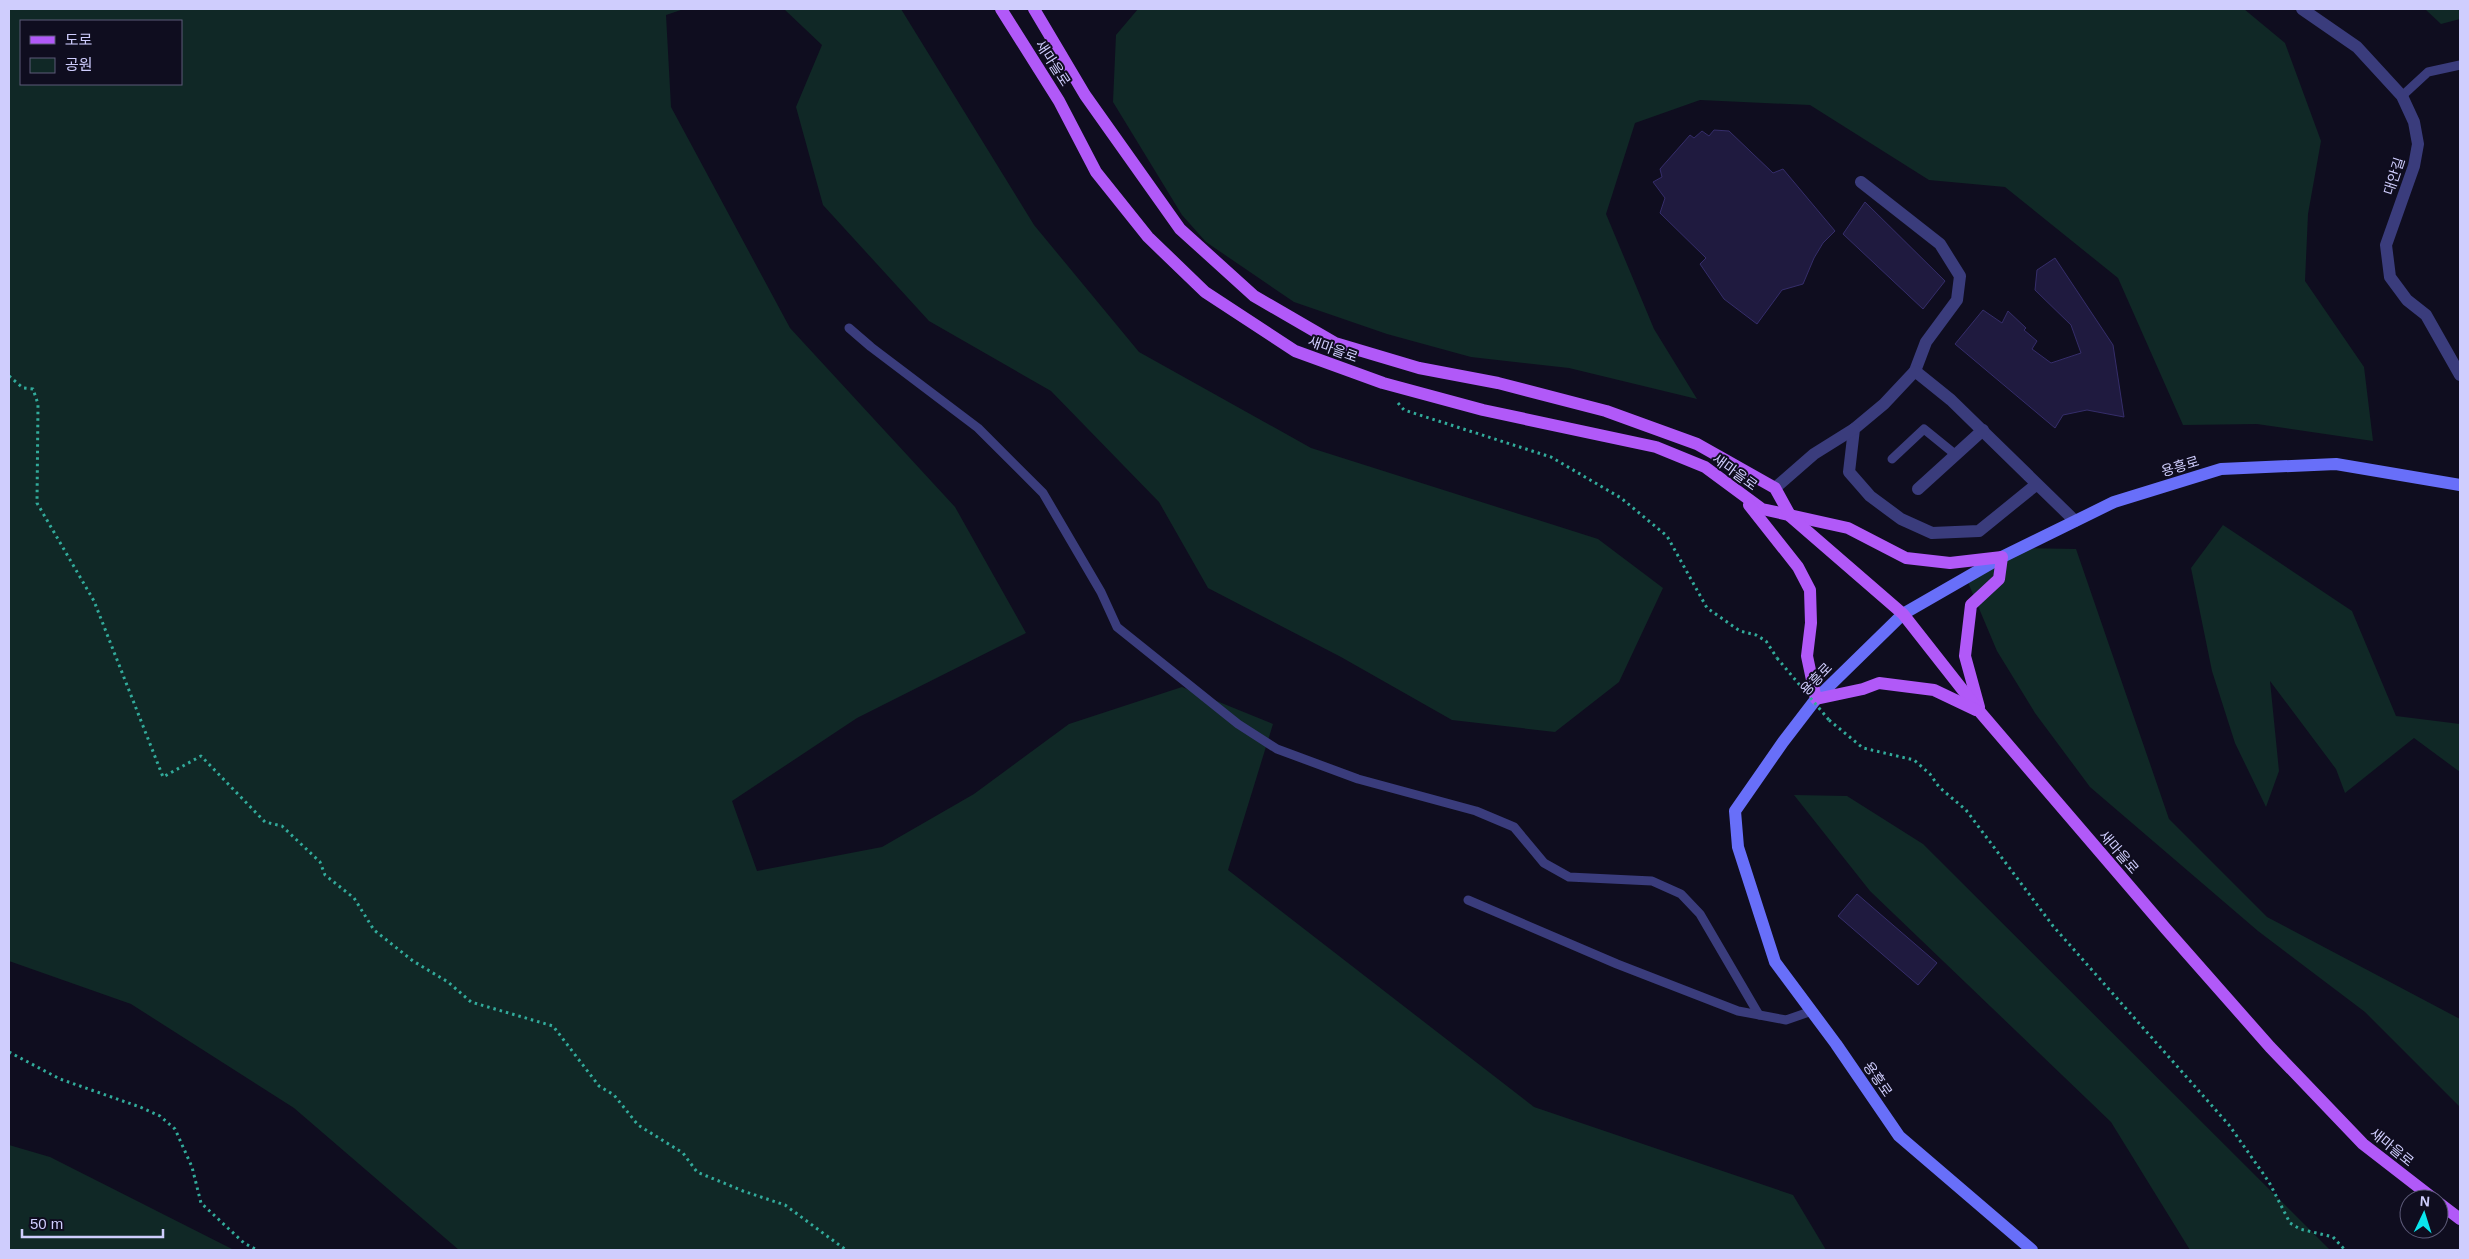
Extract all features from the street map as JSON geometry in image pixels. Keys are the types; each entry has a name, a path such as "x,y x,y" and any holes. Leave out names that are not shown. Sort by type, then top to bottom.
{"main road":[{"name":"새마을로","path":"1001,9 1060,101 1096,172 1155,244 1205,292 1295,351 1383,383 1483,410 1656,447 1705,467 1762,509 1791,517"},
{"name":"새마을로","path":"1034,9 1085,95 1180,229 1254,296 1335,343 1419,368 1498,383 1606,411 1697,444 1774,488 1791,517 1903,614 1980,712 2270,1047 2363,1144 2421,1189"},
{"path":"1742,495 1798,567 1810,590 1811,623 1807,656 1816,699 1863,690 1879,683 1907,685 1934,690 1980,712"},
{"path":"1791,517 1848,528 1906,558 1950,563 2002,557 1999,580 1971,606 1967,631 1965,656 1980,712"},
{"path":"2449,1211 2460,1219"}],"street":[{"name":"대안길","path":"2302,9 2357,47 2402,96 2414,122 2418,144 2414,166 2386,245 2390,277 2407,300 2426,315 2460,375"},
{"path":"1774,488 1814,454 1854,429 1884,404 1914,371 1926,342 1957,300 1960,276 1940,244 1861,182"},
{"path":"1914,371 1951,400 2075,521"},
{"path":"1854,429 1849,472 1870,496 1901,519 1932,533 1979,531 2037,484"},
{"path":"1918,489 1983,430"},
{"name":"용흥로","path":"2032,1250 1899,1136 1775,962 1738,847 1735,811 1816,699 1903,614 2002,557 2114,502 2221,469 2336,464 2460,486"}],"lane":[{"path":"2402,96 2428,72 2460,65"},
{"path":"849,328 871,347 978,428 1030,480 1042,493 1080,556 1117,627 1238,724 1276,749 1358,779 1476,811 1514,827 1544,863 1569,877 1652,881 1681,894 1700,914 1759,1015"},
{"path":"1892,459 1924,429 1956,455"},
{"path":"1468,900 1617,964 1738,1011 1786,1020 1812,1012"}],"path":[{"path":"9,376 23,388 32,389 38,404 37,503 94,601 162,777 201,756 265,822 282,826 320,862 325,875 354,898 374,930 412,961 448,982 471,1002 553,1026 600,1086 614,1095 638,1125 683,1153 698,1172 785,1204 846,1250"},
{"path":"1383,383 1404,410 1551,457 1621,498 1668,536 1707,608 1740,631 1756,635 1766,641 1777,658 1829,720 1863,748 1914,760 1930,774 1939,787 1966,810 2053,926 2229,1125 2269,1182 2290,1223 2300,1229 2333,1237 2345,1250"},
{"path":"9,1052 60,1079 140,1107 160,1116 175,1130 192,1167 201,1203 244,1242 257,1250"}],"green space":[{"path":"9,9 684,9 666,15 671,107 790,328 955,507 1026,633 857,718 732,801 757,871 882,847 974,794 1069,724 1182,687 1273,724 1228,870 1534,1107 1793,1195 1826,1250 459,1250 294,1108 131,1004 9,961"},
{"path":"784,9 901,9 1034,225 1139,352 1311,448 1598,539 1663,588 1619,682 1555,732 1452,720 1341,657 1208,588 1159,502 1051,391 929,321 823,205 796,107 822,45"},
{"path":"1138,9 2244,9 2285,43 2321,141 2308,214 2305,281 2364,367 2373,441 2257,424 2183,425 2118,278 2005,187 1929,180 1810,105 1700,100 1635,123 1606,214 1654,329 1697,399 1569,368 1471,357 1387,334 1294,302 1206,242 1182,215 1113,102 1116,35"},
{"path":"2425,9 2460,9 2460,19 2441,24"},
{"path":"2223,525 2352,611 2396,716 2460,724 2460,772 2414,738 2345,793 2336,769 2270,681 2279,771 2266,807 2235,743 2212,671 2191,568"},
{"path":"2015,548 2076,549 2169,819 2267,917 2460,1019 2460,1107 2365,1012 2258,931 2090,787 2035,713 1997,651 1967,580"},
{"path":"1794,795 1847,796 1923,844 2330,1250 2190,1250 2111,1122 1870,891"},
{"path":"9,1145 50,1157 234,1250 9,1250"}],"building":[{"path":"1714,130 1729,131 1773,173 1783,169 1835,231 1823,243 1814,258 1803,284 1782,290 1757,324 1724,299 1700,264 1706,258 1660,213 1665,198 1653,182 1662,177 1660,169 1690,135 1694,138 1702,131 1709,136"},
{"path":"1865,202 1945,281 1923,309 1843,234"},
{"path":"2055,258 2113,345 2124,417 2087,410 2063,415 2055,428 1955,344 1983,310 2002,323 2008,311 2026,328 2024,330 2037,341 2032,349 2051,363 2081,353 2071,325 2035,290 2037,270"},
{"path":"1857,894 1937,963 1918,985 1838,916"}]}
